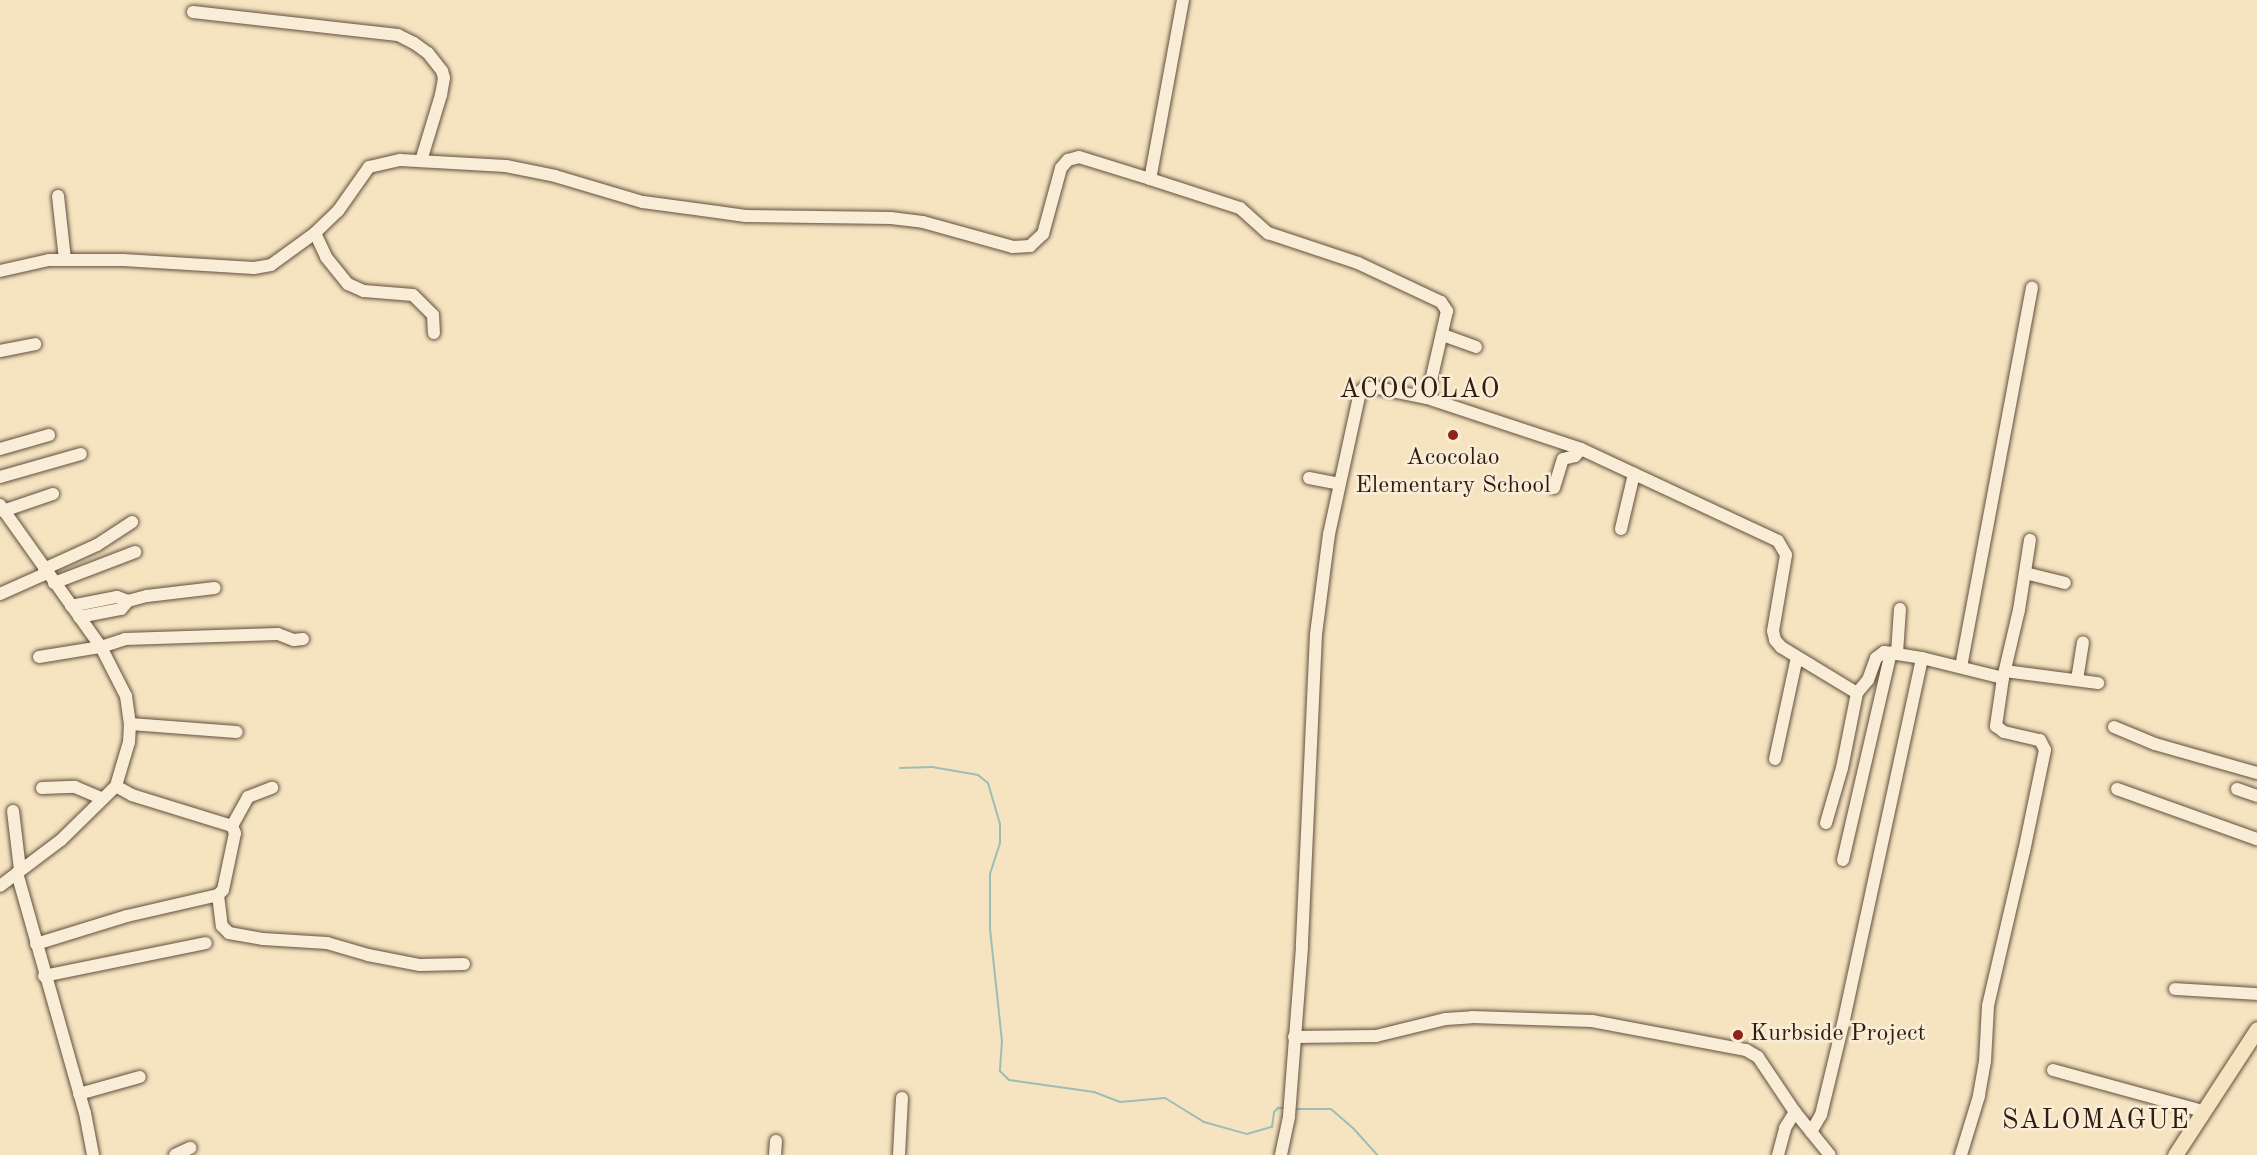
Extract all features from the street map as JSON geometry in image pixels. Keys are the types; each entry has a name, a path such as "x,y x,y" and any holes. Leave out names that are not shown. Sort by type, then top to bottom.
{"main road":[{"path":"2175,1155 2257,1029"}],"street":[{"path":"1150,178 1183,0"},
{"path":"193,12 398,35 428,52 442,71 444,78 421,161"},
{"path":"0,271 49,260 123,260 254,268 271,265 315,233 338,211 369,167 399,160 506,166 555,176 643,202 746,216 891,218 923,222 1013,247 1030,246 1043,234 1061,168 1068,159 1079,157 1240,208 1268,233 1350,260 1441,302 1447,314 1426,398"},
{"path":"58,196 65,260"},
{"path":"315,233 326,257 348,284 364,291 413,295 433,315 434,333"},
{"path":"1961,667 2032,288"},
{"path":"1443,335 1476,346"},
{"path":"0,351 35,344"},
{"path":"1281,1155 1289,1117 1302,947 1316,634 1323,563 1357,398 1362,389 1386,389 1426,398 1581,449 1774,538 1784,546 1786,562 1773,631 1778,644 1857,693"},
{"path":"0,449 49,435"},
{"path":"1554,488 1563,459 1575,456 1581,449"},
{"path":"0,477 81,454"},
{"path":"1621,530 1634,474"},
{"path":"1309,478 1339,484"},
{"path":"0,886 61,840 116,786 129,742 130,724 126,696 101,647 3,513 53,494"},
{"path":"49,575 132,522"},
{"path":"1961,1155 1979,1096 1985,1061 1988,1006 2045,750 2040,740 2004,732 1996,726 2030,540"},
{"path":"0,594 49,575 135,552"},
{"path":"2025,573 2065,583"},
{"path":"71,606 117,597 128,601 147,596 215,588"},
{"path":"79,617 122,609 128,601"},
{"path":"1843,860 1894,653 1900,609"},
{"path":"39,657 101,647 125,639 278,634 294,640 303,639"},
{"path":"2077,680 2083,642"},
{"path":"1826,823 1842,768 1857,693 1868,680 1876,658 1884,652 2004,675 2098,683"},
{"path":"1775,759 1797,657"},
{"path":"1811,1132 1821,1115 1843,1024 1922,658"},
{"path":"130,724 237,732"},
{"path":"2114,727 2155,744 2257,772"},
{"path":"36,944 127,916 218,895 223,890 235,833 232,826 132,795 116,786"},
{"path":"42,788 75,787 103,799"},
{"path":"232,826 248,797 272,788"},
{"path":"2117,789 2257,839"},
{"path":"2237,789 2257,796"},
{"path":"13,811 18,872 44,976 79,1094 93,1155"},
{"path":"218,895 222,926 229,933 262,939 327,943 368,955 420,964 464,964"},
{"path":"44,976 206,943"},
{"path":"2175,989 2257,994"},
{"path":"1294,1036 1376,1036 1461,1017 1603,1023 1753,1053 1795,1112 1830,1155"},
{"path":"2053,1070 2203,1111"},
{"path":"79,1094 141,1077"},
{"path":"899,1155 902,1098"},
{"path":"1778,1155 1785,1128 1795,1112"},
{"path":"775,1155 776,1141"},
{"path":"175,1155 190,1148"}],"waterway":[{"path":"900,768 932,767 978,775 988,783 1000,824 1000,843 990,874 990,929 1002,1041 1000,1071 1009,1080 1094,1092 1120,1102 1165,1098 1204,1122 1247,1134 1272,1127 1274,1112 1278,1108 1287,1108"},
{"path":"1295,1109 1331,1109 1353,1128 1377,1155"}],"place":[{"name":"Acocolao Elementary School","path":"1453,435"},
{"name":"Kurbside Project","path":"1738,1035"}],"district":[{"name":"ACOCOLAO","path":"1420,390"},
{"name":"SALOMAGUE","path":"2096,1121"}]}
